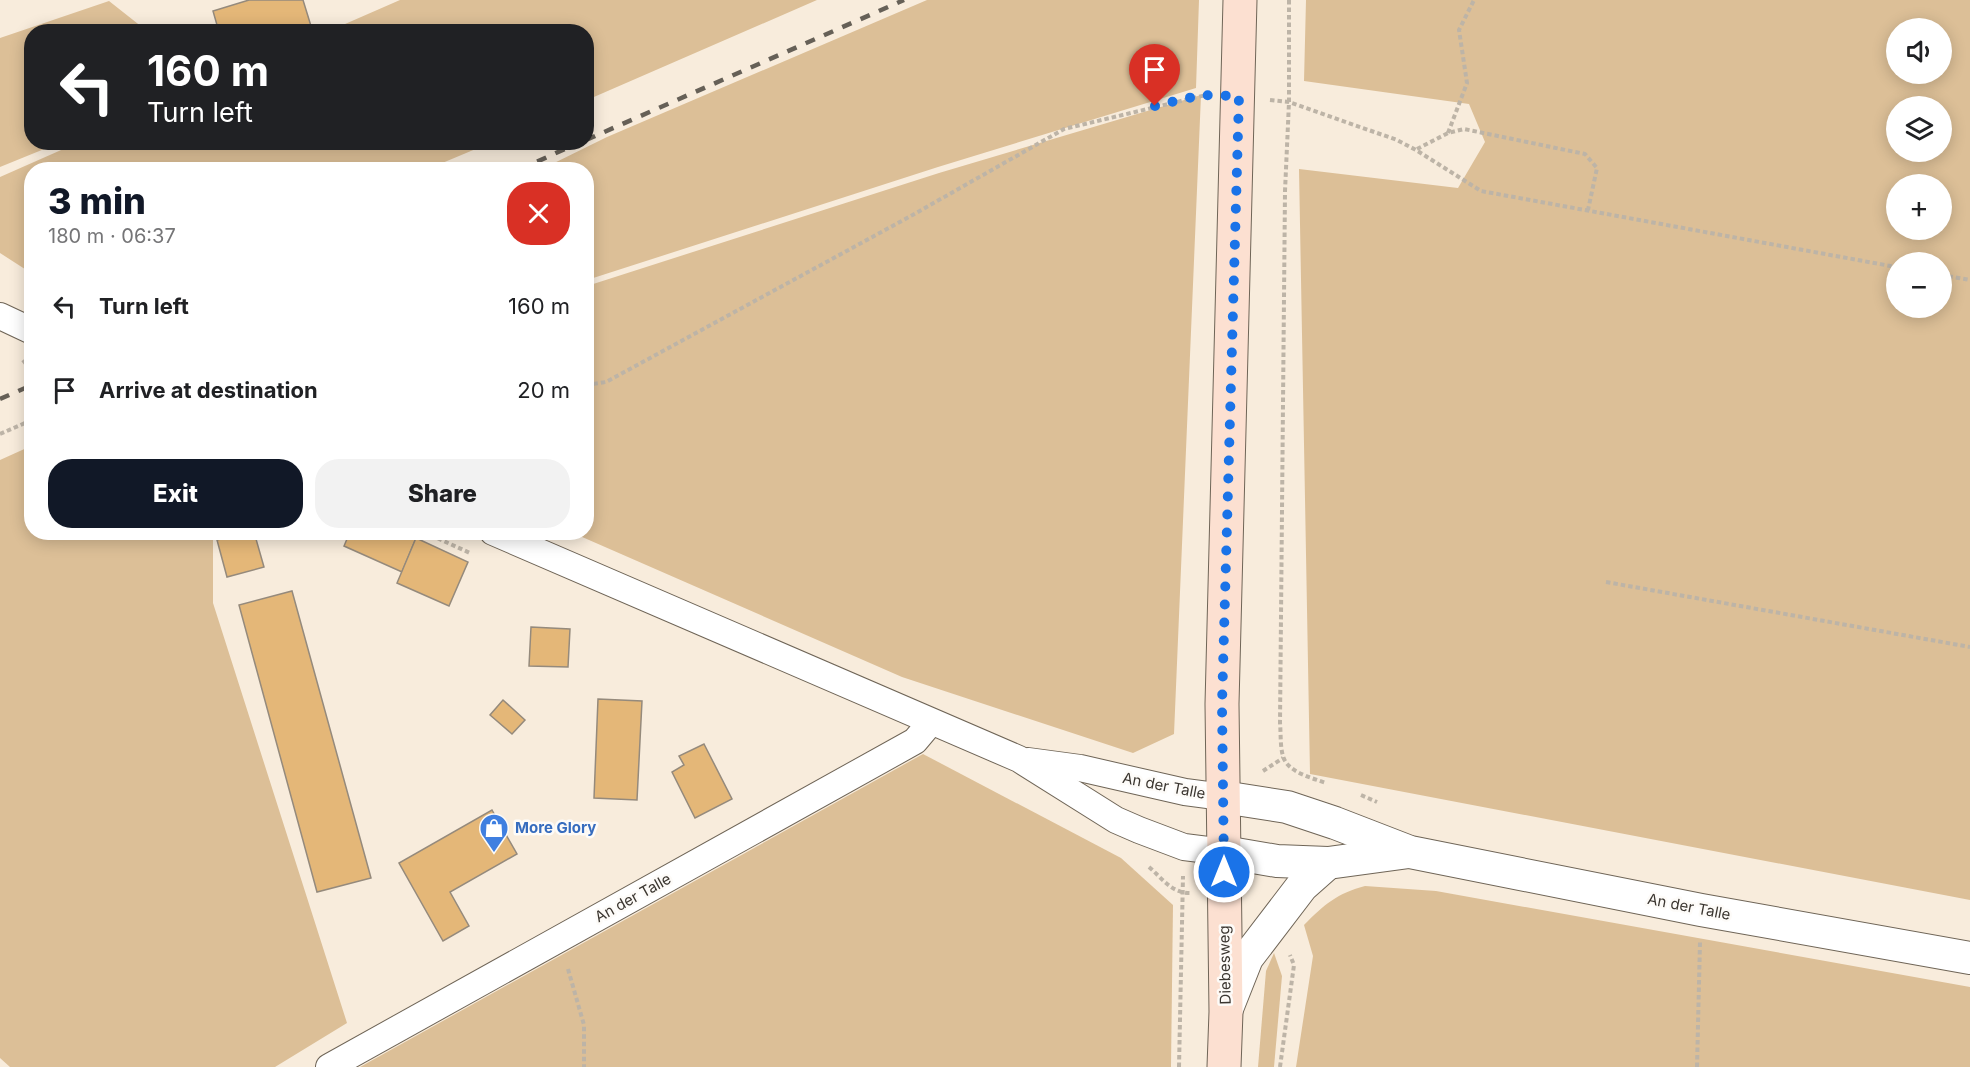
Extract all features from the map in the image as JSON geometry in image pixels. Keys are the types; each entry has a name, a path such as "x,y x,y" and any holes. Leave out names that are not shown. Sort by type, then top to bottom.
{"main road":[{"name":"Diebesweg","path":"1224,1067 1226,1012 1222,704 1240,0"}],"street":[{"path":"0,316 24,327"},
{"name":"An der Talle","path":"511,540 1019,759 1116,820 1184,847 1277,861 1328,863 1410,852"},
{"name":"An der Talle","path":"328,1067 915,741 931,722"},
{"name":"An der Talle","path":"1019,759 1080,768 1185,792 1287,807 1410,852 1701,910 1970,958"},
{"path":"1226,1012 1247,958 1302,886 1328,863"}],"path":[{"path":"1289,0 1280,723 1283,758 1290,767 1327,783"},
{"path":"1448,133 1467,83 1459,30 1474,0"},
{"path":"594,384 606,382 909,217 1064,129 1201,95 1239,96"},
{"path":"1288,102 1397,140 1481,191 1886,265"},
{"path":"1416,150 1448,133 1464,129 1584,154 1597,168 1588,210"},
{"path":"1952,277 1970,280"},
{"path":"0,434 24,424"},
{"path":"1606,582 1970,647"},
{"path":"1360,795 1371,799"},
{"path":"1697,1067 1701,910"},
{"path":"1274,924 1294,965 1280,1067"},
{"path":"559,939 584,1025 584,1067"}],"shaded area":[{"path":"400,0 817,0 594,97 594,24 345,24"},
{"path":"927,0 1199,0 1196,88 938,167 594,278 594,162 556,162 581,150 594,150 594,143"},
{"path":"1306,0 1970,0 1970,900 1310,774 1299,169 1458,188 1485,142 1469,104 1304,81"},
{"path":"109,1 138,24 41,24"},
{"path":"24,30 24,150 42,150 0,167 0,38"},
{"path":"1201,95 1174,734 1133,753 902,677 589,540 594,540 594,284 939,173"},
{"path":"61,150 473,150 445,162 34,162"},
{"path":"24,166 24,268 0,253 0,177"},
{"path":"24,449 24,540 213,540 213,603 347,1023 275,1067 10,1067 0,1058 0,460"},
{"path":"923,754 1121,858 1173,905 1171,1067 360,1067"},
{"path":"1365,886 1436,891 1970,987 1970,1067 1296,1067 1313,956 1304,925 1332,901"},
{"path":"1274,953 1282,976 1274,1067 1258,1067 1266,971"}],"building":[{"path":"249,0 303,0 310,24 217,24 213,11"},
{"path":"217,540 256,540 264,567 227,577"},
{"path":"347,540 415,540 402,572 344,546"},
{"path":"415,540 420,540 468,562 449,606 397,583"},
{"path":"292,591 371,878 317,892 239,605"},
{"path":"531,627 570,629 568,667 529,666"},
{"path":"598,699 642,701 637,800 594,798"},
{"path":"503,700 525,720 512,734 490,715"},
{"path":"704,744 732,799 695,818 672,772 684,765 679,756"},
{"path":"492,810 517,854 450,892 469,926 443,941 399,863"}],"railway":[{"path":"594,136 904,0"},
{"path":"536,162 563,150"},
{"path":"0,399 24,388"}],"place":[{"name":"More Glory","path":"494,854"}],"route":[{"path":"1155,106 1201,95 1239,96 1222,704 1224,872"}]}
